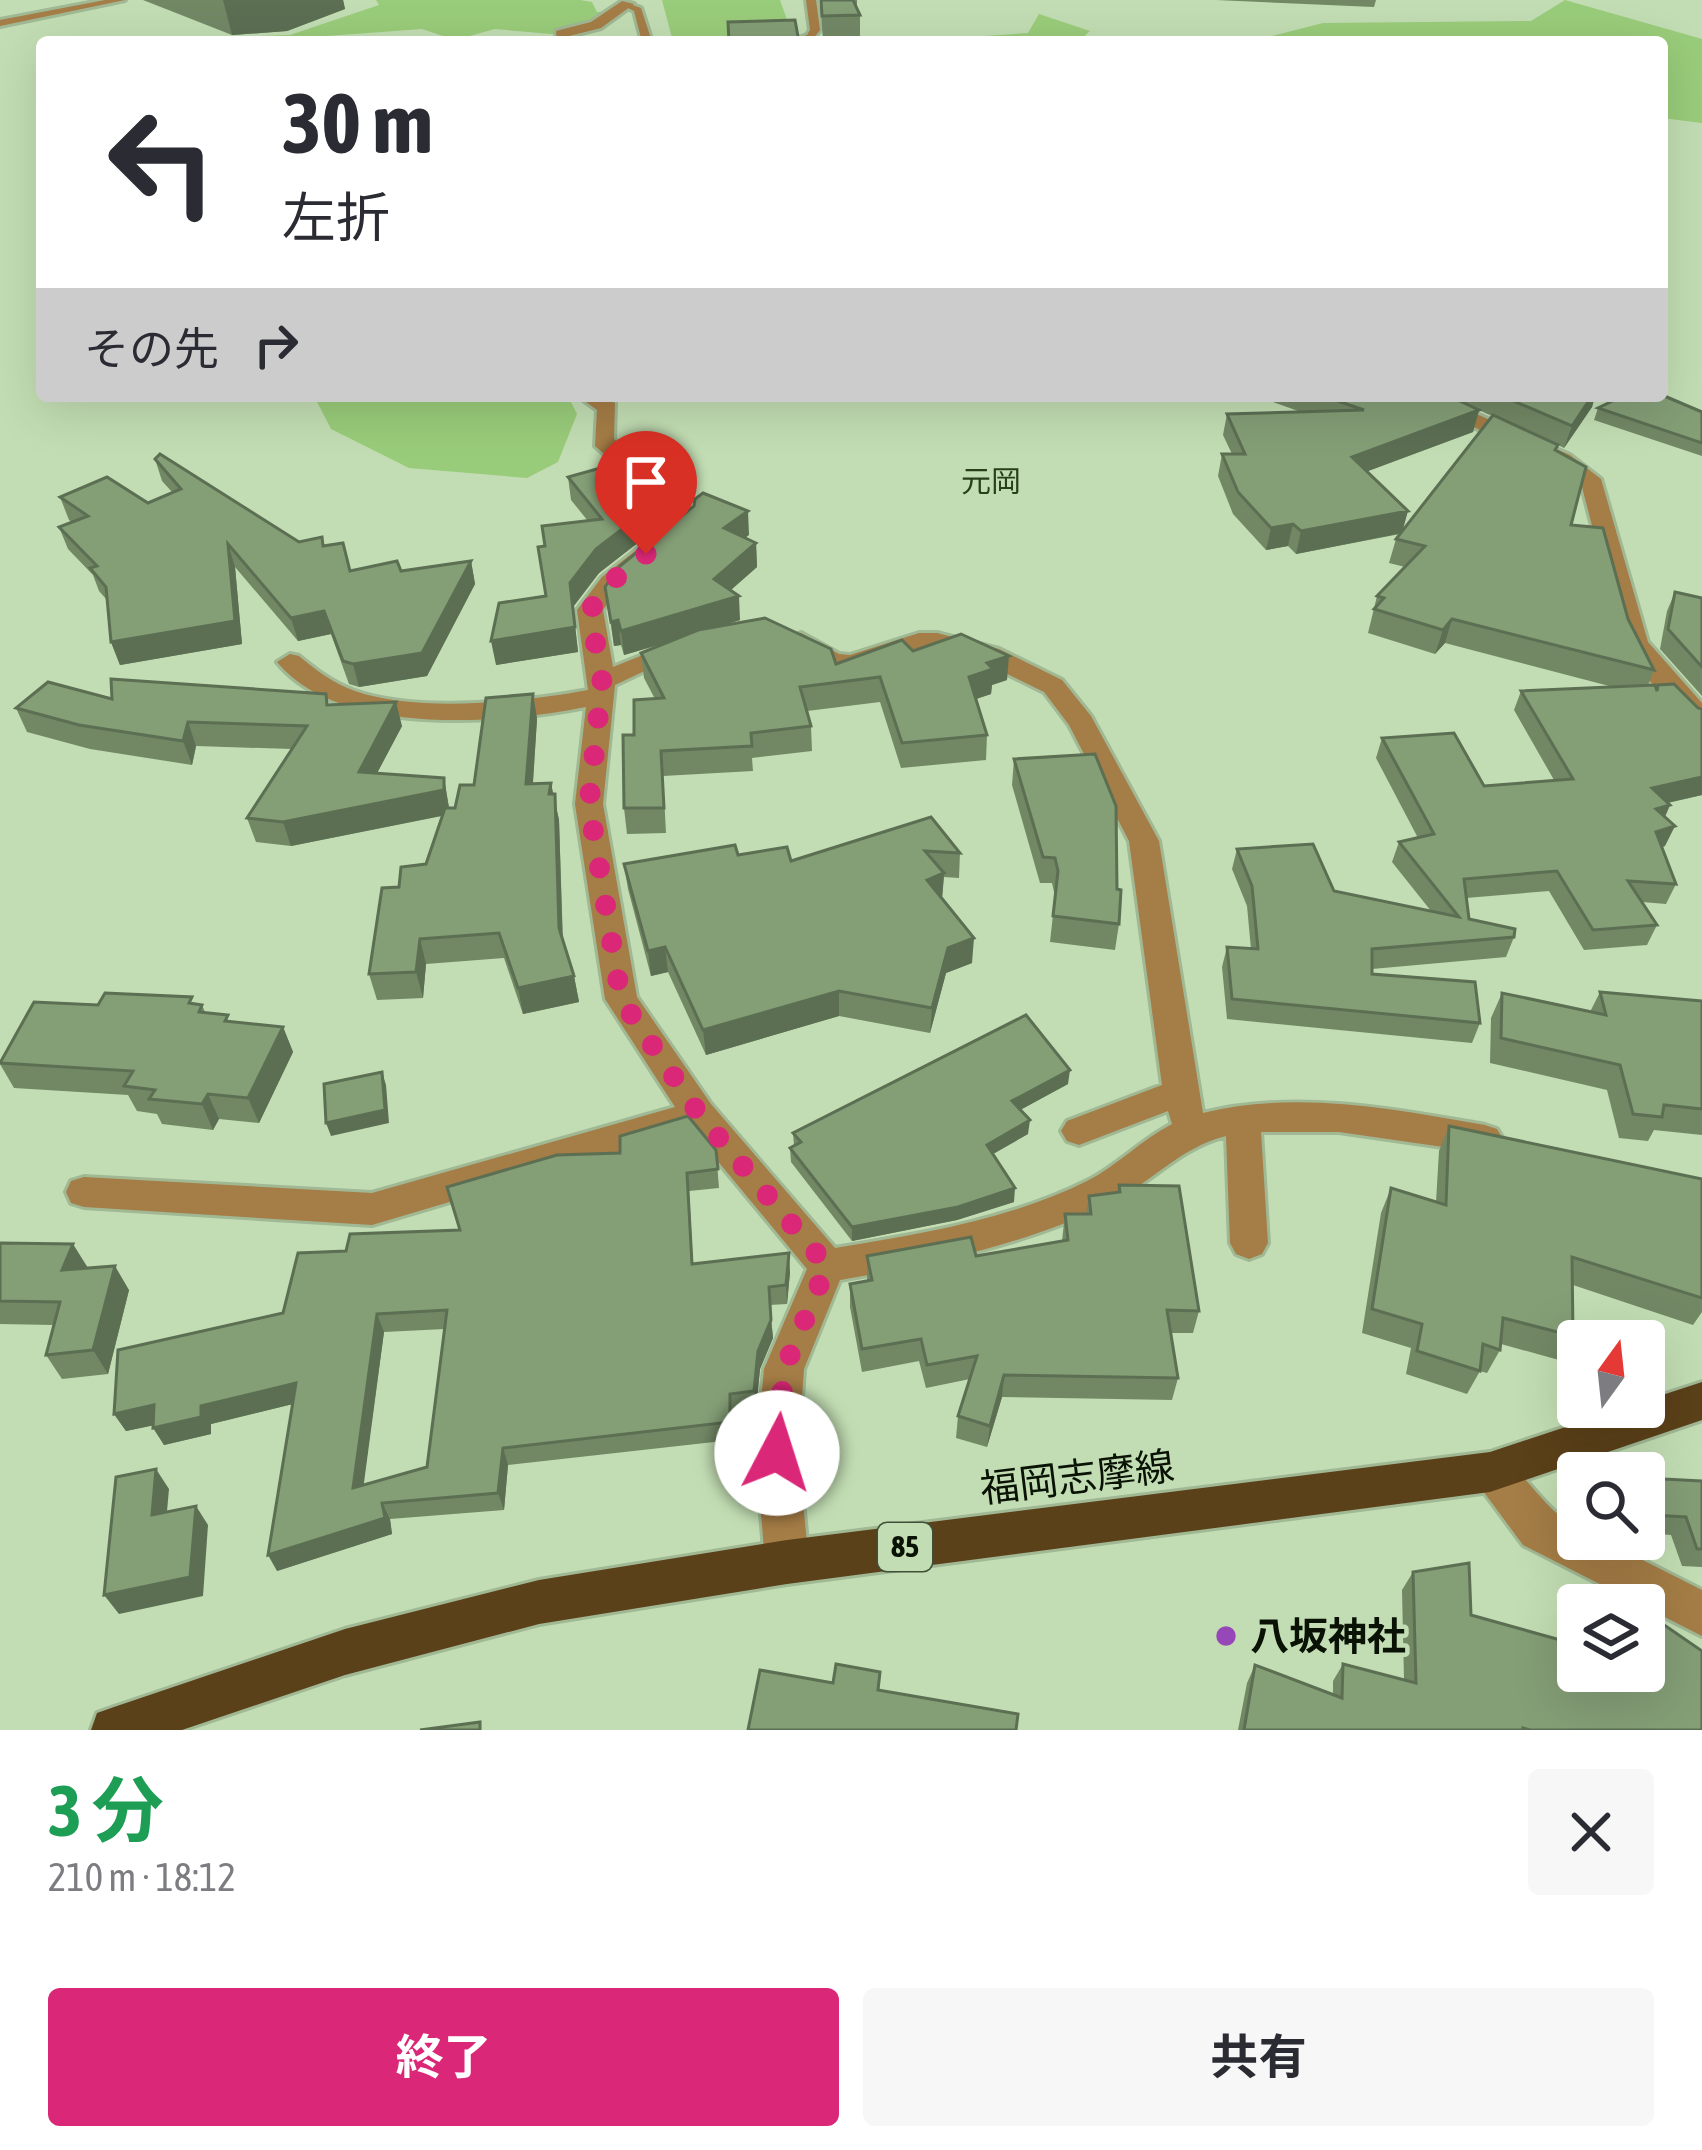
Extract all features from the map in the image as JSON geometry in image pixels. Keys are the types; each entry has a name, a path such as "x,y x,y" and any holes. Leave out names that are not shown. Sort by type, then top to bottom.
{"main road":[{"name":"福岡志摩線","path":"114,1730 345,1652 517,1607 787,1562 1490,1472 1702,1401"}],"street":[{"path":"562,36 596,25 627,4"},
{"path":"599,402 608,407 603,441 646,478 681,526 611,582 590,610 601,689 589,804 621,999 699,1114 827,1266"},
{"path":"1432,402 1562,460 1593,484 1635,642 1651,668 1702,719"},
{"path":"768,630 793,637 833,662 852,663 928,638 958,644 1054,686 1081,722 1144,841 1180,1092 1191,1131"},
{"path":"290,662 321,686 376,705 568,704 715,637"},
{"path":"1079,1131 1180,1092"},
{"path":"84,1192 372,1209 699,1114"},
{"path":"827,1266 976,1241 1098,1193 1191,1131 1243,1123 1379,1120 1512,1144"},
{"path":"1243,1123 1249,1243"},
{"path":"787,1562 777,1453 784,1370 827,1266"},
{"path":"1490,1472 1538,1530 1702,1614"}],"lane":[{"path":"0,23 121,0"},
{"path":"810,36 815,30 811,0"},
{"path":"627,4 638,10 644,36"}],"green space":[{"path":"376,0 580,0 592,2 597,12 630,10 602,28 573,36 495,29 443,36 422,29 327,36 261,36 290,35 379,5"},
{"path":"662,0 780,0 792,34 732,36 671,36"},
{"path":"1565,0 1702,39 1702,123 1668,119 1668,36 1272,36 1323,23 1531,21"},
{"path":"1039,14 1090,31 1085,36 983,36 1028,33"},
{"path":"317,402 571,402 577,414 558,462 527,478 409,468 331,429"}],"building":[{"path":"821,0 853,0 860,15 822,16"},
{"path":"795,20 798,36 729,36 728,22"},
{"path":"1668,398 1702,412 1702,443 1598,408 1610,402 1668,402"},
{"path":"1341,402 1462,402 1479,410 1352,457 1408,511 1301,531 1293,524 1271,528 1238,492 1222,454 1245,454 1227,414 1364,410"},
{"path":"1516,402 1588,402 1572,426"},
{"path":"1493,415 1558,445 1555,450 1586,467 1571,525 1603,528 1628,619 1654,670 1452,619 1443,630 1374,609 1384,598 1377,596 1425,546 1396,539"},
{"path":"160,454 299,542 322,537 323,546 343,543 350,571 397,561 401,571 471,561 422,653 353,664 343,661 324,611 291,618 228,544 235,621 111,642 106,587 90,568 97,566 59,527 88,516 60,497 107,477 148,503 181,489 155,459"},
{"path":"629,460 660,500 596,549 570,583 575,627 491,641 499,603 546,596 538,547 545,546 542,526 602,519 568,477"},
{"path":"703,493 748,511 724,528 756,543 714,579 739,596 621,631 618,620 611,622 605,587 620,566 694,506"},
{"path":"1675,592 1702,598 1702,667 1668,629"},
{"path":"765,618 831,649 836,664 902,640 913,651 961,634 1009,656 987,663 993,669 969,677 987,735 902,743 880,677 800,687 811,726 751,733 752,746 661,751 664,808 624,808 623,735 634,735 634,700 664,698 641,653 698,630"},
{"path":"111,679 326,694 327,705 396,702 359,772 444,778 444,790 283,822 247,818 307,726 188,722 183,741 79,725 16,708 48,682 112,699"},
{"path":"1674,684 1702,709 1702,777 1652,788 1670,805 1656,809 1675,826 1656,832 1676,884 1628,881 1657,925 1593,930 1557,871 1464,879 1469,919 1515,929 1514,937 1372,949 1372,974 1475,982 1480,1023 1232,999 1227,947 1258,949 1252,886 1237,849 1313,844 1334,891 1459,917 1399,842 1434,834 1382,738 1454,733 1484,786 1573,779 1521,691 1655,685 1657,691 1658,685"},
{"path":"533,694 526,784 551,783 549,794 555,794 559,928 574,976 518,988 499,933 420,939 416,972 369,974 382,888 399,887 401,867 426,864 445,808 455,808 460,785 474,785 486,698"},
{"path":"1095,754 1116,806 1119,924 1053,916 1055,858 1043,857 1014,759"},
{"path":"931,817 960,853 925,851 944,873 927,880 974,938 948,948 932,1008 839,991 703,1030 665,947 648,951 624,864 735,845 738,855 787,847 791,861"},
{"path":"1600,992 1702,1001 1702,1109 1664,1105 1662,1117 1633,1114 1620,1065 1501,1038 1502,993 1606,1015"},
{"path":"105,993 192,997 189,1003 202,1005 199,1012 228,1015 225,1021 283,1027 248,1098 208,1094 202,1104 149,1099 155,1090 124,1086 133,1071 0,1063 34,1002 98,1005"},
{"path":"1026,1015 1070,1070 1012,1101 1030,1120 987,1145 1015,1188 958,1207 852,1227 790,1148 801,1142 793,1133"},
{"path":"382,1072 385,1110 326,1123 324,1084"},
{"path":"688,1116 716,1150 718,1169 687,1173 692,1264 789,1253 786,1285 769,1287 771,1320 758,1351 754,1391 730,1394 730,1422 503,1448 498,1493 382,1503 385,1518 268,1555 296,1383 201,1406 201,1417 153,1428 154,1405 114,1414 118,1350 283,1313 298,1253 346,1251 350,1234 460,1230 447,1187 557,1155 620,1153 620,1136","holes":["447,1310 427,1467 353,1488 377,1314"]},
{"path":"1449,1126 1702,1179 1702,1298 1572,1257 1573,1320 1557,1320 1557,1332 1503,1318 1500,1350 1483,1344 1480,1371 1417,1351 1422,1324 1372,1309 1391,1188 1446,1205"},
{"path":"1119,1185 1179,1186 1199,1311 1167,1310 1178,1378 1004,1375 990,1426 958,1416 977,1356 927,1365 921,1339 862,1349 850,1284 872,1280 867,1256 971,1237 976,1256 1068,1240 1065,1214 1091,1214 1089,1196 1120,1192"},
{"path":"0,1243 73,1244 62,1270 115,1266 93,1350 46,1355 60,1302 0,1301"},
{"path":"156,1469 152,1515 196,1506 190,1577 104,1595 116,1477"},
{"path":"1665,1479 1702,1481 1702,1549 1697,1549 1686,1517 1665,1516"},
{"path":"1469,1563 1471,1615 1557,1639 1557,1692 1665,1692 1665,1625 1702,1651 1702,1730 1244,1730 1255,1665 1342,1698 1343,1664 1416,1683 1413,1572"},
{"path":"836,1664 880,1672 878,1690 1018,1714 1016,1730 748,1730 760,1670 833,1683"},
{"path":"480,1722 480,1730 420,1730"}],"place":[{"name":"八坂神社","path":"1226,1636"}],"district":[{"name":"元岡","path":"991,482"}],"route":[{"path":"646,554 611,582 590,610 602,681 589,804 609,950 621,999 699,1114 827,1266 784,1370 777,1453"}]}
